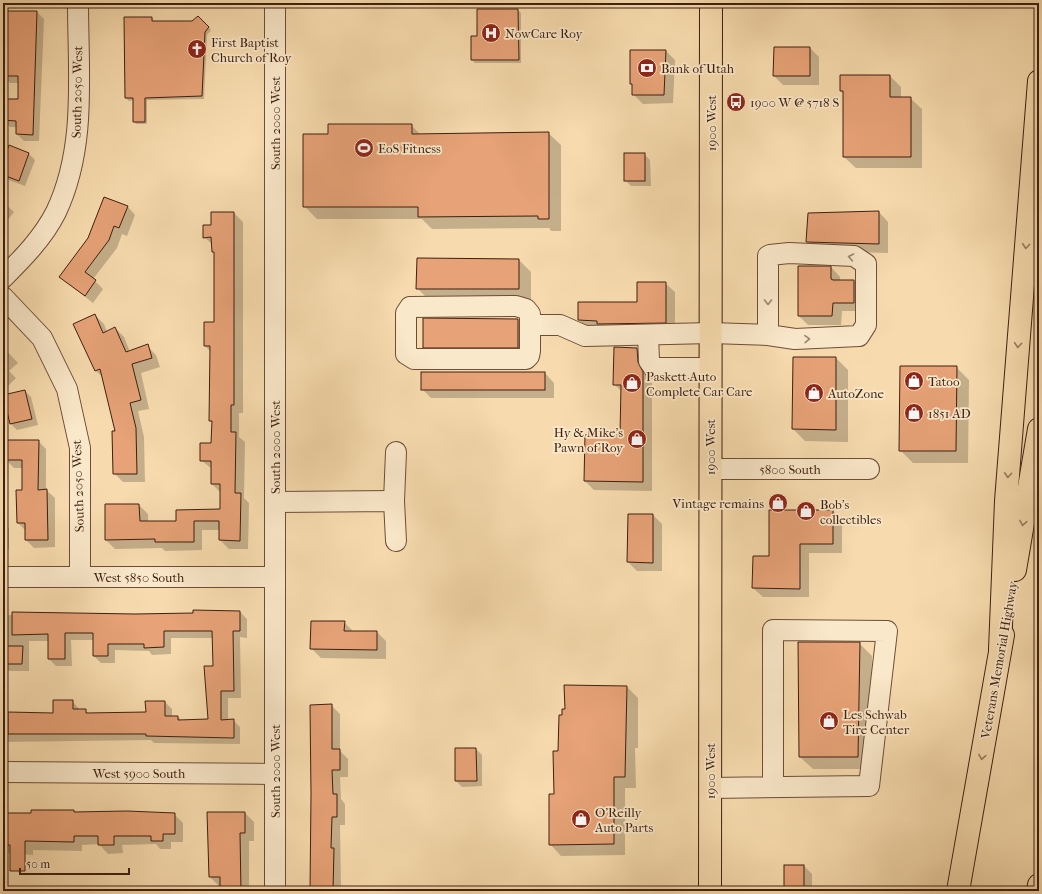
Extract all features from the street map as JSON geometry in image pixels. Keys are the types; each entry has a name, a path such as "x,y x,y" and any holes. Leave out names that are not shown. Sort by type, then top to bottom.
{"main road":[{"name":"1900 West","path":"710,891 711,3"},
{"path":"1000,650 1006,501 1039,81"},
{"name":"Veterans Memorial Highway","path":"958,891 1039,429"},
{"path":"1038,891 1039,885"}],"street":[{"name":"South 2050 West","path":"3,278 29,252 55,213 70,176 78,132 78,3"},
{"name":"South 2000 West","path":"275,3 275,891"},
{"path":"530,325 560,325 585,336 711,333 768,335 795,339 859,336 866,325 866,264 854,256 789,253 768,256 768,335"},
{"name":"South 2050 West","path":"3,297 42,338 67,389 80,448 80,577"},
{"path":"516,306 526,309 530,314 530,325 530,356 526,359 414,358 406,354 406,313 410,307 516,306"},
{"path":"648,335 649,361 654,368 710,368"},
{"path":"396,452 394,501 396,541"},
{"name":"5800 South","path":"710,469 869,469"},
{"path":"275,502 394,501"},
{"name":"West 5850 South","path":"3,577 275,577"},
{"path":"710,788 773,786 870,786 887,631 773,630 773,786"},
{"name":"West 5900 South","path":"3,772 275,774"}],"building":[{"path":"477,9 518,9 519,60 471,60 471,36 477,36"},
{"path":"6,11 37,11 33,135 16,134 16,121 3,120 3,99 18,99 18,76 3,76 3,38 5,38"},
{"path":"198,16 209,27 205,32 202,96 145,98 145,122 133,122 133,98 125,98 124,17 152,17 152,21 192,21"},
{"path":"774,47 810,47 810,76 773,76"},
{"path":"630,50 666,50 664,95 632,95 632,84 630,84"},
{"path":"840,75 890,75 890,97 911,97 911,157 843,157 843,91 840,91"},
{"path":"328,124 412,124 412,134 549,132 549,219 538,219 538,216 418,217 418,207 303,207 303,134 328,134"},
{"path":"9,145 29,153 19,181 3,175 3,162"},
{"path":"624,153 645,153 645,181 624,181"},
{"path":"104,197 128,206 119,228 114,226 109,240 85,272 96,280 85,296 59,277 88,238"},
{"path":"879,211 879,244 806,242 808,213"},
{"path":"211,212 234,212 234,405 231,405 231,432 236,432 235,493 241,493 240,541 219,540 219,521 194,521 194,542 155,542 155,539 105,540 105,504 139,504 140,521 176,521 176,510 220,509 220,484 211,484 211,461 200,461 200,443 211,443 212,421 209,421 210,346 204,346 204,322 214,322 214,252 212,252 211,237 203,238 203,225 211,225"},
{"path":"417,258 519,259 519,289 416,289"},
{"path":"798,266 831,266 831,279 854,280 854,303 833,303 832,316 798,316"},
{"path":"637,282 666,282 666,323 597,324 597,321 578,320 578,302 637,302"},
{"path":"95,314 103,333 115,327 126,352 148,344 152,358 132,364 141,400 130,403 136,428 137,474 113,474 112,431 115,431 100,369 95,371 73,324"},
{"path":"423,318 518,319 518,348 423,348"},
{"path":"614,347 637,348 638,362 643,372 643,482 584,481 585,435 620,435 621,385 613,385"},
{"name":"AutoZone","path":"793,357 836,357 836,430 792,429"},
{"path":"900,366 957,366 956,451 899,451"},
{"path":"421,372 545,372 545,390 421,390"},
{"path":"25,390 32,419 10,424 3,395"},
{"path":"5,440 39,440 38,490 47,489 48,540 25,540 25,523 17,523 16,490 22,490 22,460 5,460"},
{"path":"769,510 833,510 833,544 800,544 800,589 752,588 753,556 769,556"},
{"path":"628,514 653,514 653,563 627,562"},
{"path":"193,610 240,611 240,631 233,631 234,691 221,691 221,720 234,719 234,738 146,736 146,734 8,734 8,712 53,713 53,700 73,700 73,709 86,709 86,713 146,712 145,701 165,701 165,716 178,716 178,720 208,719 204,666 213,666 212,631 164,631 164,647 144,648 144,644 108,644 108,656 93,656 93,633 65,633 65,659 48,659 48,634 12,635 12,612 135,614 193,613"},
{"path":"311,621 345,621 344,631 377,631 377,650 310,649"},
{"name":"Les Schwab Tire Center","path":"798,642 860,642 858,757 799,757"},
{"path":"3,646 23,646 22,664 3,664"},
{"path":"564,685 627,686 625,777 614,777 614,844 549,845 549,794 554,794 553,751 558,751 559,715 562,715 562,709 565,709"},
{"path":"332,704 332,749 340,749 340,770 332,770 333,794 337,794 337,817 332,817 331,848 334,848 333,891 310,891 310,705"},
{"path":"455,748 476,748 477,781 455,781"},
{"path":"31,810 175,813 175,834 163,834 163,841 151,841 151,836 114,836 114,845 98,845 98,836 74,836 74,842 25,841 25,871 10,871 10,845 3,845 3,813 31,813"},
{"path":"207,812 245,812 245,833 240,833 241,891 220,891 220,877 209,877"},
{"path":"784,865 804,865 804,891 784,891"}],"place":[{"name":"NowCare Roy","path":"491,33"},
{"name":"First Baptist Church of Roy","path":"197,49"},
{"name":"Bank of Utah","path":"647,68"},
{"name":"1900 W @ 5718 S","path":"736,102"},
{"name":"EoS Fitness","path":"364,148"},
{"name":"Tatoo","path":"914,381"},
{"name":"Paskett Auto Complete Car Care","path":"632,383"},
{"name":"AutoZone","path":"814,393"},
{"name":"1851 AD","path":"914,413"},
{"name":"Hy & Mike's Pawn of Roy","path":"637,439"},
{"name":"Vintage remains","path":"778,503"},
{"name":"Bob's collectibles","path":"806,511"},
{"name":"Les Schwab Tire Center","path":"829,721"},
{"name":"O'Reilly Auto Parts","path":"581,819"}]}
